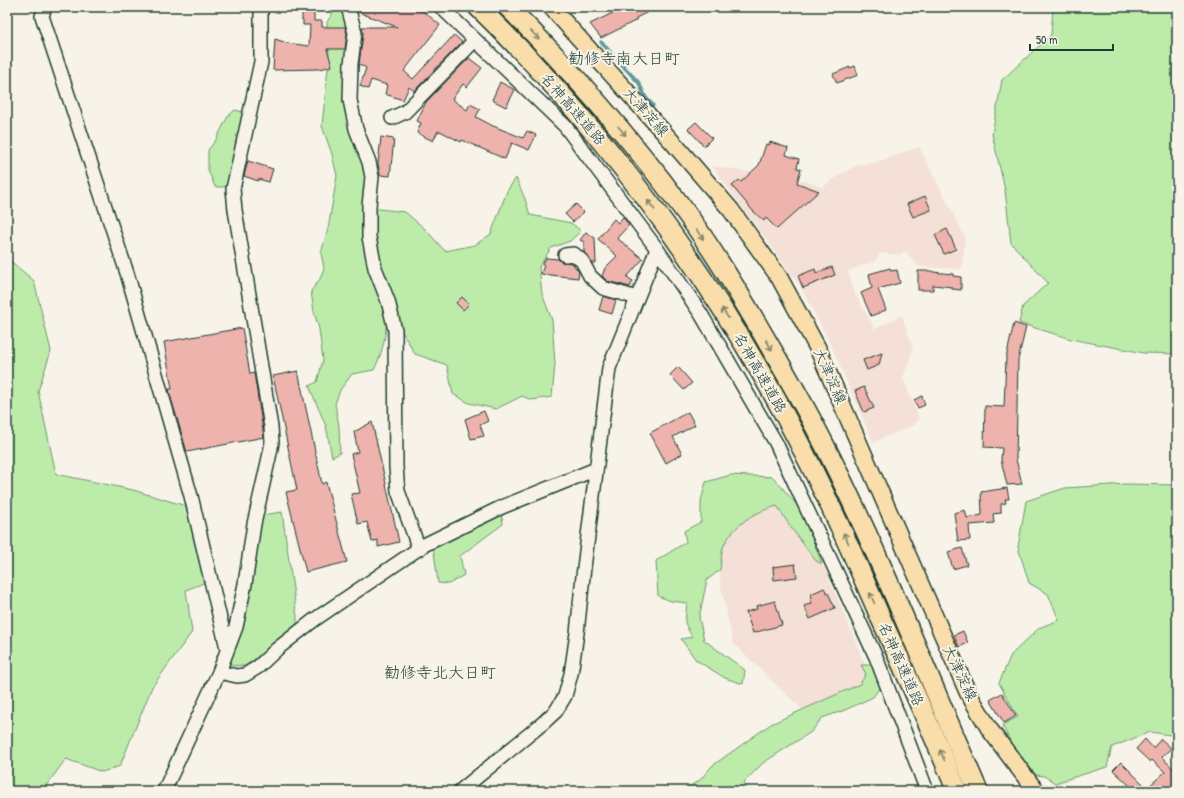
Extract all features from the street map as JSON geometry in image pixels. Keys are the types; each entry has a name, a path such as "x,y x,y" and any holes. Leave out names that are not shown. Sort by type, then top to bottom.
{"highway":[{"name":"名神高速道路","path":"478,7 555,88 613,156 663,220 728,317 765,380 807,458 837,519 957,791"},
{"name":"名神高速道路","path":"508,7 545,45 628,138 682,207 746,304 829,453 885,575 978,791"}],"main road":[{"name":"大津淀線","path":"551,7 676,146 731,210 778,277 817,347 968,693 990,730 1036,791"}],"street":[{"path":"45,7 42,16 127,273 186,480 227,648"},
{"path":"164,791 219,672 236,627 245,584 254,524 272,442 271,427 235,210 233,189 261,62 261,7"},
{"path":"348,7 355,33 351,64 350,100 356,129 369,162 372,177 369,206 369,237 375,268 388,301 395,330 396,467 398,491 419,549"},
{"path":"442,7 565,126 656,249 700,314 776,443 876,656 928,791"},
{"path":"392,118 405,112 475,40"},
{"path":"460,791 543,723 556,711 565,696 571,674 577,633 609,368 656,249"},
{"path":"565,255 574,254 582,261 590,276 603,288 637,298"},
{"path":"219,672 237,676 245,675 258,667 277,649 314,620 419,549 502,506 596,469"}],"shaded area":[{"path":"919,147 965,237 962,269 919,267 905,251 899,255 880,253 875,261 848,271 855,294 875,329 902,315 913,349 903,378 919,418 914,425 873,442 831,345 801,287 712,166 806,181 822,188 837,176 858,165 874,163"},
{"path":"776,504 825,569 870,678 847,697 807,714 733,643 720,581 721,545 737,522"}],"green space":[{"path":"337,7 346,7 351,30 347,93 363,133 367,197 379,209 405,212 425,229 445,251 475,245 491,234 507,191 516,178 530,215 571,223 581,231 570,241 551,248 539,267 542,294 552,320 555,364 552,397 532,400 522,396 496,409 469,403 453,394 447,365 415,354 399,326 388,299 383,344 374,370 352,374 340,390 335,404 339,426 340,453 332,457 326,426 309,386 317,382 323,360 319,329 314,312 311,291 320,279 324,268 321,253 328,229 337,176 332,154 322,126 329,58 327,22"},
{"path":"1053,7 1177,7 1177,354 1144,353 1071,339 1019,323 1023,306 1048,283 1011,243 1005,190 992,134 1002,80 1051,35"},
{"path":"235,110 243,112 246,125 230,184 224,187 215,187 208,170 208,150 216,140 228,116"},
{"path":"7,258 34,281 51,351 38,391 56,474 133,490 186,506 202,549 206,582 186,590 192,632 152,687 120,766 102,772 66,759 42,791 7,791"},
{"path":"731,475 773,477 802,511 822,564 816,561 777,506 761,511 747,519 729,536 721,556 720,570 707,580 699,618 704,640 745,670 743,684 725,678 696,660 681,639 692,637 685,623 687,603 671,601 658,596 656,561 686,542 684,531 701,522 701,501 706,482"},
{"path":"1126,484 1177,485 1177,736 1150,732 1112,747 1107,767 1055,783 1044,776 1036,775 1013,746 1002,725 1018,717 999,683 1011,655 1039,628 1059,620 1048,594 1029,583 1018,547 1026,501 1065,488"},
{"path":"282,512 297,617 297,628 245,666 228,665 246,614 262,515"},
{"path":"501,512 503,524 460,556 464,575 449,584 438,583 433,544"},
{"path":"861,665 871,665 881,686 873,697 845,710 822,718 811,732 763,763 744,782 746,791 659,791 687,788 700,780 712,766 771,724 860,684 866,674"}],"building":[{"path":"356,7 416,7 440,25 404,71 413,79 454,35 462,42 414,91 409,87 403,100 385,94 387,85 371,80 368,89 360,86 366,68 359,64 363,34 362,27 397,27 358,12"},
{"path":"625,7 658,7 636,18 637,20 601,38 590,24"},
{"path":"302,11 314,11 314,21 322,21 322,27 345,27 347,34 345,49 327,49 332,66 320,69 273,70 275,39 287,43 309,46 310,25 303,25"},
{"path":"469,58 482,68 467,87 463,84 452,99 467,110 470,104 480,109 476,117 493,126 523,138 527,131 536,135 529,150 512,143 505,159 462,140 461,142 440,131 438,131 433,141 417,133 421,123 417,121 426,102"},
{"path":"855,66 858,75 837,83 833,74"},
{"path":"500,82 515,90 506,107 492,100"},
{"path":"696,122 712,138 704,146 688,129"},
{"path":"381,137 394,139 390,176 380,175 378,164"},
{"path":"770,142 788,148 786,155 799,159 797,168 801,169 797,183 819,191 777,229 766,218 764,221 753,211 732,186 739,180 741,182 759,165 766,144 769,145"},
{"path":"248,161 273,169 269,182 258,179 258,181 244,176"},
{"path":"925,196 931,210 913,217 907,204"},
{"path":"576,204 584,212 573,222 565,214"},
{"path":"623,217 629,225 617,238 643,259 627,277 633,281 630,287 607,281 602,276 605,268 617,256 598,239 614,219 618,223"},
{"path":"947,229 956,249 944,254 935,235"},
{"path":"586,232 595,238 596,263 592,263 584,252 584,242 580,240"},
{"path":"546,258 558,259 562,262 572,263 579,272 578,278 541,274 544,265 542,265"},
{"path":"832,267 835,275 803,288 798,276 815,269 816,273"},
{"path":"890,268 891,271 897,270 900,283 878,289 886,310 871,316 861,293 872,288 869,274"},
{"path":"918,271 933,271 953,274 953,276 961,277 961,290 952,289 952,287 933,285 933,290 918,290"},
{"path":"603,296 616,300 612,314 599,310"},
{"path":"462,297 469,304 463,310 456,303"},
{"path":"1014,323 1026,327 1018,360 1016,459 1022,484 1007,485 1001,460 1002,448 984,447 985,406 1004,407 1006,358"},
{"path":"242,328 250,374 254,373 264,437 187,452 170,395 169,389 172,389 164,342"},
{"path":"882,353 879,365 867,370 863,360"},
{"path":"678,367 692,383 684,390 670,375"},
{"path":"298,371 322,484 326,482 347,562 306,572 286,492 297,490 273,376"},
{"path":"864,387 874,408 864,412 855,391"},
{"path":"922,396 925,405 918,408 914,400"},
{"path":"484,411 488,421 480,425 484,436 471,439 465,419"},
{"path":"688,412 695,425 673,437 682,454 666,463 650,433"},
{"path":"372,422 399,542 378,547 378,540 372,542 367,522 358,524 351,494 360,493 351,454 358,452 354,432"},
{"path":"1007,488 1009,499 1005,499 1006,503 1001,504 1001,513 993,514 994,523 969,525 970,540 958,541 954,513 965,510 967,518 982,515 981,492"},
{"path":"962,548 967,565 953,569 948,552"},
{"path":"795,564 797,577 774,580 773,567"},
{"path":"824,588 835,608 810,619 804,606 812,603 810,599 812,598 811,594"},
{"path":"775,601 782,625 753,633 746,612 757,609 756,606"},
{"path":"963,631 968,643 959,647 954,635"},
{"path":"1002,693 1016,716 1004,723 990,700"},
{"path":"1145,739 1153,748 1161,739 1171,748 1162,757 1177,773 1177,791 1129,791 1132,788 1113,770 1121,762 1147,788 1165,772 1152,760 1150,762 1136,749"}],"waterway":[{"path":"601,42 639,83 646,98 653,105"}],"district":[{"name":"勧修寺南大日町","path":"624,58"},
{"name":"勧修寺北大日町","path":"440,672"}]}
